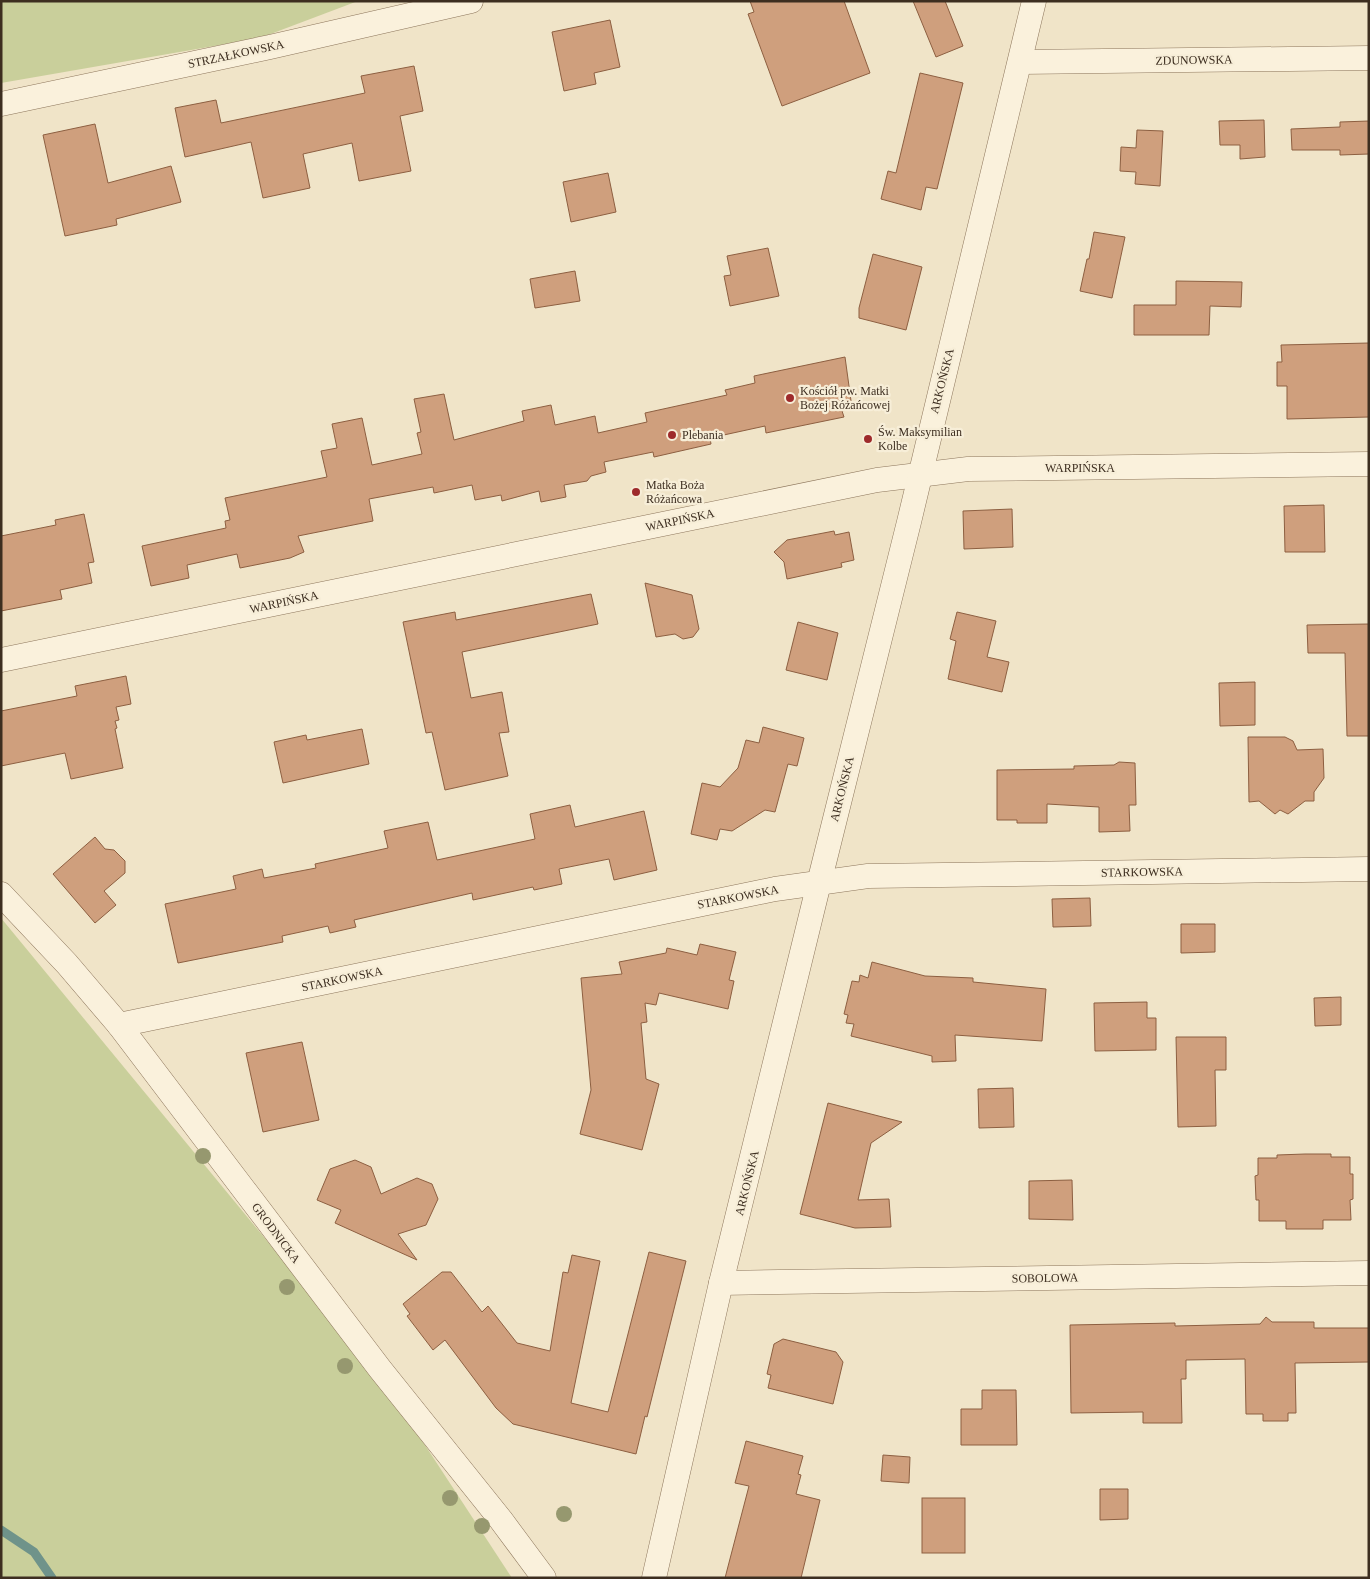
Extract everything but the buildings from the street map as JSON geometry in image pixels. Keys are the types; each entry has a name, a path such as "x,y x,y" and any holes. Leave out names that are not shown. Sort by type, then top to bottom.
{"street":[{"name":"STRZAŁKOWSKA","path":"1,104 261,50 471,1"},
{"name":"ARKOŃSKA","path":"654,1578 721,1283 920,475 1034,1"},
{"name":"ZDUNOWSKA","path":"1020,62 1369,58"},
{"name":"WARPIŃSKA","path":"1,660 877,480 968,469 1369,464"},
{"name":"STARKOWSKA","path":"119,1025 775,889 868,876 1369,869"},
{"name":"GRODNICKA","path":"1,894 67,964 119,1025 380,1369 501,1520 544,1578"},
{"name":"SOBOLOWA","path":"721,1283 1369,1273"}],"green space":[{"path":"1,1 358,1 260,38 1,83"},
{"path":"1,918 385,1384 512,1578 1,1578"}],"waterway":[{"path":"1,1530 34,1552 52,1578"}],"place":[{"name":"Kościół pw. Matki Bożej Różańcowej","path":"790,398"},
{"name":"Plebania","path":"672,435"},
{"name":"Św. Maksymilian Kolbe","path":"868,439"},
{"name":"Matka Boża Różańcowa","path":"636,492"}]}
